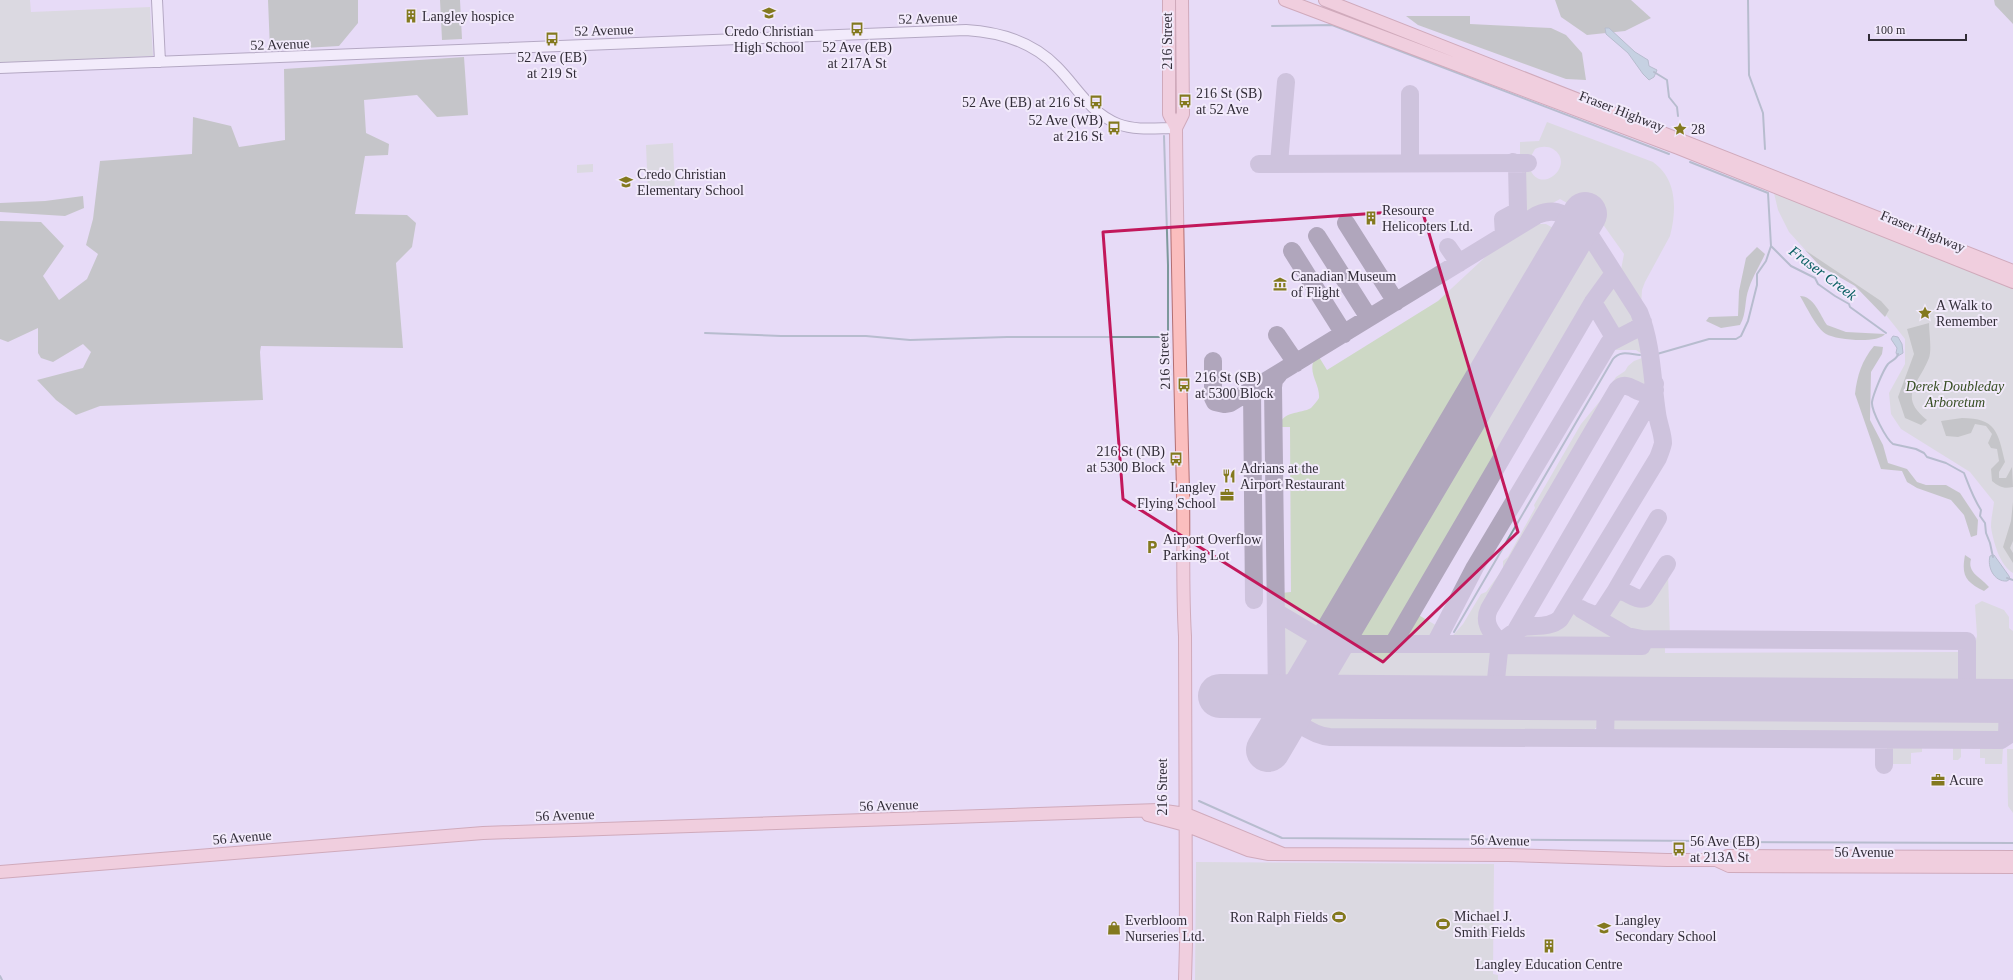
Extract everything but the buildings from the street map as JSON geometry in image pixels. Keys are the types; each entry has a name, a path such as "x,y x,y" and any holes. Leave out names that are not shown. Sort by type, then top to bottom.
{"main road":[{"name":"216 Street","path":"1169,0 1169,114 1176,128 1177,277 1184,532 1183,594 1185,636 1179,911 1184,980"},
{"name":"216 Street","path":"1176,128 1183,114 1182,0"},
{"name":"Fraser Highway","path":"1284,0 1678,148 2013,282"},
{"name":"Fraser Highway","path":"1325,0 2013,271"},
{"name":"56 Avenue","path":"0,872 483,833 1133,812 1181,818 1283,854"},
{"name":"216 Street","path":"1181,818 1186,865 1186,943 1184,980"},
{"name":"56 Avenue","path":"1181,818 1220,838 1248,850 1269,854 1508,855 1716,860 1729,866 1928,862 2013,857"},
{"path":"1186,865 1190,847 1196,839 1206,836 1220,838"},
{"name":"56 Avenue","path":"1928,862 2013,867"}],"street":[{"path":"157,0 160,62"},
{"name":"52 Avenue","path":"0,68 944,31 985,31 1018,41 1045,56 1056,66 1092,108 1118,123 1137,129 1176,128"}],"highlighted area":[{"path":"1422,210 1518,532 1383,662 1123,499 1103,232"}],"green space":[{"path":"0,0 30,0 31,12 150,7 153,56 0,63"},
{"path":"1547,122 1653,162 1667,177 1671,186 1674,205 1674,215 1670,236 1645,282 1642,290 1641,306 1620,275 1624,254 1602,223 1560,199 1526,218 1522,214 1522,167 1529,167 1534,176 1541,179 1548,179 1559,169 1561,162 1559,155 1553,149 1547,147 1535,149 1529,160 1520,160 1520,142 1539,141"},
{"path":"673,143 675,193 648,195 646,145"},
{"path":"593,164 593,172 577,173 577,165"},
{"name":"Derek Doubleday Arboretum","path":"1773,189 2013,283 2013,573 2004,565 1993,539 1991,527 1994,502 1970,472 1901,429 1891,414 1889,393 1905,364 1905,339 1882,310 1863,290 1809,254 1789,232 1778,210"},
{"path":"1533,224 1546,224 1555,229 1557,239 1324,635 1281,610 1281,593 1291,592 1290,427 1280,427 1283,418 1311,408 1319,398 1318,388 1312,370 1314,360 1319,357 1327,370 1438,301 1495,248"},
{"path":"1588,248 1595,253 1604,264 1607,276 1391,640 1346,639 1576,251"},
{"path":"1615,280 1638,318 1633,327 1624,331 1616,329 1600,303 1612,281"},
{"path":"1641,333 1651,377 1649,386 1642,389 1627,384 1617,387 1486,610 1484,624 1493,641 1448,641 1463,624 1481,594 1486,592 1503,569 1503,561 1508,557 1535,508 1534,505 1581,424 1600,401 1616,377 1625,371 1634,361 1642,358 1642,354 1636,350 1615,350 1619,341"},
{"path":"1668,573 1670,637 1632,635 1605,620 1620,593 1639,603 1649,603 1657,595"},
{"path":"1982,601 2004,610 2009,617 2009,628 2013,631 2013,690 1972,690 1973,652 1977,636 1975,605"},
{"path":"1574,610 1631,641 1665,642 1665,653 1962,652 1962,689 1502,686 1500,684 1503,654 1518,635 1528,631 1557,628 1571,611"},
{"path":"1415,613 1439,627 1432,641 1408,641 1406,639 1405,630"},
{"path":"1281,619 1320,643 1294,685 1282,684"},
{"path":"1341,648 1492,649 1495,653 1491,684 1488,687 1319,685"},
{"path":"1305,708 1591,710 1599,719 1598,726 1588,735 1323,733 1305,721 1301,716"},
{"path":"1616,710 1995,712 2003,723 2003,728 1996,737 1618,735 1609,725 1609,719"},
{"path":"1887,746 1922,747 1922,752 1911,753 1911,764 1890,764 1887,761"},
{"path":"1953,747 1961,747 1961,757 1958,760 1953,760"},
{"path":"1980,747 2003,748 2002,764 1985,764 1985,758 1980,758"},
{"path":"2007,749 2013,749 2013,813 2008,806"},
{"path":"1196,862 1494,864 1493,974 1498,975 1498,980 1195,980"}],"shaded area":[{"path":"268,0 358,0 358,23 339,46 270,50"},
{"path":"440,0 460,0 462,39 442,40"},
{"path":"1555,0 1631,0 1651,18 1625,31 1587,35 1561,17"},
{"path":"1994,0 2013,0 2013,24 1995,5"},
{"path":"1406,16 1470,16 1470,24 1551,28 1566,35 1582,53 1586,80 1566,79 1418,25"},
{"path":"1605,28 1609,28 1635,52 1648,60 1649,66 1657,70 1654,77 1649,80 1643,74 1628,53 1606,34"},
{"path":"464,57 468,115 437,117 417,95 364,100 366,133 389,144 388,155 365,156 355,214 407,215 416,223 412,247 396,263 403,348 261,346 260,352 263,400 100,406 76,415 56,400 37,380 83,368 91,352 83,344 53,362 41,358 38,353 38,328 8,342 0,339 0,221 41,222 64,246 43,276 59,300 87,279 98,254 86,245 93,219 100,161 192,154 193,117 231,126 239,147 285,140 284,69"},
{"path":"83,196 84,208 65,216 0,212 0,203 45,201"},
{"path":"1757,247 1765,254 1749,288 1744,316 1740,325 1721,328 1706,321 1709,317 1738,316 1739,291 1746,258"},
{"path":"1805,250 1881,301 1889,310 1885,317 1855,286 1820,266"},
{"path":"1800,296 1809,299 1813,303 1827,325 1846,332 1885,334 1874,339 1857,340 1838,338 1826,334 1815,322"},
{"path":"1929,323 1930,354 1913,390 1912,397 1913,404 1918,412 1927,420 1921,425 1905,418 1898,397 1914,354 1907,329"},
{"path":"1893,336 1898,337 1902,344 1903,353 1898,356 1896,353 1897,348 1891,339"},
{"path":"1874,346 1883,347 1882,354 1871,372 1870,420 1883,445 1888,463 1907,469 1917,482 1926,485 1946,485 1960,493 1978,520 1977,535 1971,537 1964,515 1951,500 1917,488 1907,482 1902,471 1881,469 1855,394 1861,368 1866,357"},
{"path":"1962,418 1982,421 1989,424 1994,429 2000,442 2005,462 1999,472 1999,478 2006,478 2012,467 2013,487 2002,487 1992,481 1991,469 1999,461 1997,449 1991,448 1988,443 1992,434 1986,426 1975,424 1971,433 1958,437 1946,436 1941,421"},
{"path":"2013,502 2013,541 2010,548 2013,553 2013,563 2003,547 2011,521"},
{"path":"1965,555 1971,559 1970,564 1973,571 1989,587 1984,591 1973,585 1966,578 1964,568"},
{"path":"1994,555 2009,576 2010,579 2007,581 1998,579 1992,573 1989,560 1990,556"}],"waterway":[{"name":"Fraser Creek","path":"1748,0 1749,75 1763,113 1765,149"},
{"path":"1272,26 1332,25 1669,154"},
{"path":"1654,72 1667,80 1669,97 1677,107 1678,116"},
{"path":"705,333 781,336 866,336 910,340 1007,337 1168,337 1168,265 1164,136"},
{"name":"Fraser Creek","path":"1690,162 1768,193 1771,246 1791,266 1815,278 1818,284 1849,304 1850,307 1886,333"},
{"path":"1657,354 1709,339 1736,339 1741,336 1748,321 1757,285 1757,274 1766,261 1771,246"},
{"path":"1454,632 1613,359 1619,354 1629,353 1640,355"},
{"name":"Fraser Creek","path":"1898,354 1896,358 1886,367 1874,394 1872,406 1876,417 1883,431 1893,444 1916,449 1924,453 1927,457 1946,463 1964,473 1973,496 1981,510 1980,516 1985,523 1986,533 1993,557"},
{"name":"Fraser Creek","path":"2007,578 2013,580"},
{"path":"1199,801 1282,838 1705,841"},
{"path":"1730,842 2013,843"},
{"path":"0,976 2,980"}],"taxiway":[{"path":"1279,163 1286,82"},
{"path":"1410,94 1410,163"},
{"path":"1504,235 1503,219 1518,211 1517,165 1513,162"},
{"path":"1259,164 1528,163"},
{"path":"1213,361 1213,398 1215,402 1224,404 1230,403 1537,215 1547,212 1561,213 1569,219 1572,224 1570,238"},
{"path":"1346,223 1396,302"},
{"path":"1276,612 1330,644 1494,644 1503,640 1520,628 1552,624 1560,619 1658,458 1663,443 1647,336 1639,312 1591,237 1587,234 1579,233 1570,238"},
{"path":"1317,236 1369,318"},
{"path":"1448,247 1459,263"},
{"path":"1292,251 1344,334"},
{"path":"1393,644 1593,302 1614,273"},
{"path":"1593,302 1615,339"},
{"path":"1435,644 1475,567 1609,343 1636,329 1643,322"},
{"path":"1277,335 1296,363"},
{"path":"1279,374 1274,380 1273,387 1277,698 1280,705 1291,718 1315,733 1330,737 2001,740 2007,736 2008,701"},
{"path":"1494,698 1500,642 1488,627 1487,614 1489,609 1617,390 1622,386 1627,386 1645,393 1655,384"},
{"path":"1252,390 1254,600"},
{"path":"1515,632 1655,390"},
{"path":"1615,592 1658,518"},
{"path":"1585,611 1595,615 1600,615 1615,592 1619,591 1637,598 1645,598 1667,564"},
{"path":"1581,609 1627,636 1642,639 1967,641 1967,701"},
{"path":"1496,645 1642,646"},
{"path":"1605,738 1606,698"},
{"path":"1884,740 1884,765"}],"runway":[{"path":"1268,750 1585,214"},
{"path":"1220,696 2013,701"}],"place":[{"name":"Credo Christian High School","path":"769,13"},
{"name":"Langley hospice","path":"411,16"},
{"name":"52 Ave (EB) at 217A St","path":"857,29"},
{"name":"52 Ave (EB) at 219 St","path":"552,39"},
{"name":"216 St (SB) at 52 Ave","path":"1185,101"},
{"name":"52 Ave (EB) at 216 St","path":"1096,102"},
{"name":"52 Ave (WB) at 216 St","path":"1114,128"},
{"name":"28","path":"1680,129"},
{"name":"Credo Christian Elementary School","path":"626,182"},
{"name":"Resource Helicopters Ltd.","path":"1371,218"},
{"name":"Canadian Museum of Flight","path":"1280,284"},
{"name":"A Walk to Remember","path":"1925,313"},
{"name":"216 St (SB) at 5300 Block","path":"1184,385"},
{"name":"216 St (NB) at 5300 Block","path":"1176,459"},
{"name":"Adrians at the Airport Restaurant","path":"1229,476"},
{"name":"Langley Flying School","path":"1227,495"},
{"name":"Airport Overflow Parking Lot","path":"1152,547"},
{"name":"Acure","path":"1938,780"},
{"name":"56 Ave (EB) at 213A St","path":"1679,849"},
{"name":"Ron Ralph Fields","path":"1339,917"},
{"name":"Michael J. Smith Fields","path":"1443,924"},
{"name":"Everbloom Nurseries Ltd.","path":"1114,928"},
{"name":"Langley Secondary School","path":"1604,928"},
{"name":"Langley Education Centre","path":"1549,946"}]}
